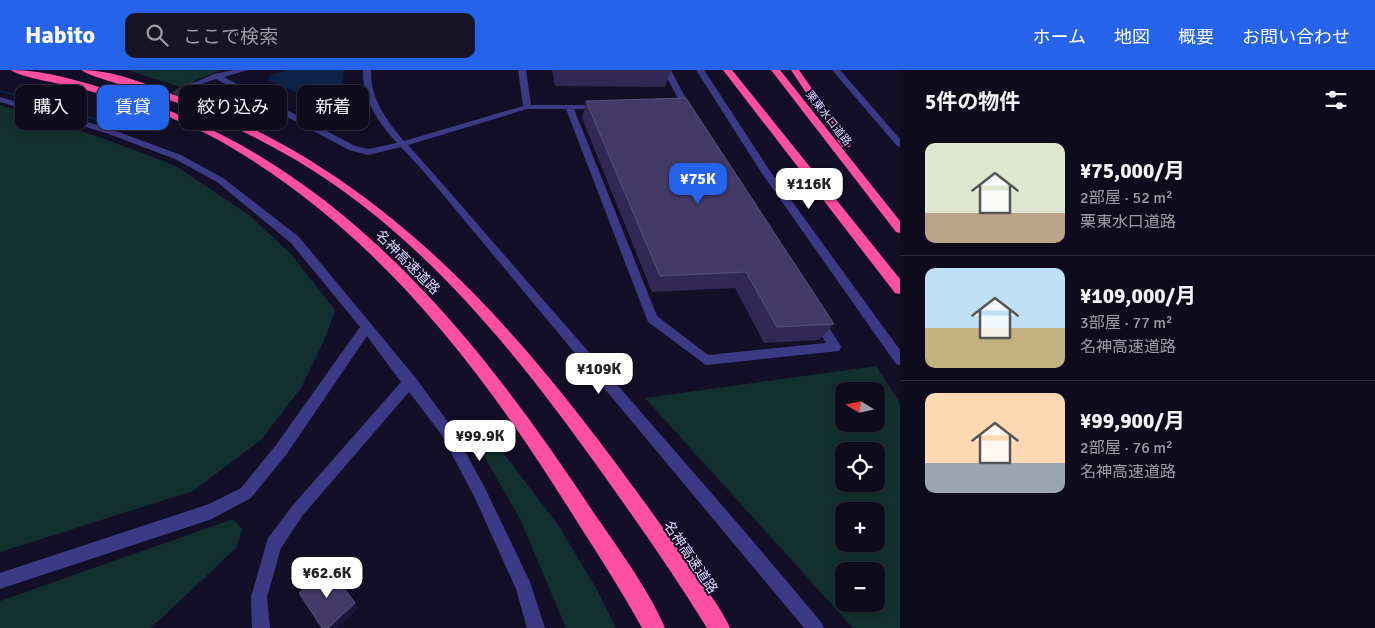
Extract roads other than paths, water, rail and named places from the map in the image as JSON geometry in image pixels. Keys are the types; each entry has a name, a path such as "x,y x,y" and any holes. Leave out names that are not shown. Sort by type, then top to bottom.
{"highway":[{"name":"名神高速道路","path":"15,70 111,94 175,116 225,140 281,174 333,212 394,268 465,345 546,453 654,628"},
{"name":"名神高速道路","path":"85,70 138,85 192,104 246,128 302,159 358,197 423,249 495,323 585,433 692,585 719,628"},
{"path":"728,70 900,289"},
{"name":"栗東水口道路","path":"775,70 900,227"},
{"path":"795,70 900,227"}],"street":[{"path":"195,84 217,76 244,70"},
{"path":"367,70 366,76 372,104 402,144 428,171 610,386 738,532 815,628"},
{"path":"522,70 527,107"},
{"path":"667,70 681,107 696,123"},
{"path":"700,70 766,172 900,360"},
{"path":"836,70 900,144"},
{"path":"217,76 352,148 368,152 402,144 527,107 608,107"},
{"path":"0,98 109,131 178,157 220,180 295,240 410,381 446,430 479,491 524,588 536,628"},
{"path":"569,106 652,319 706,360 835,347 809,306"},
{"path":"0,581 212,511 246,493 281,450 367,327"},
{"path":"261,628 259,597 274,544 298,510 410,381"}],"water":[{"path":"287,70 344,70 344,85 297,85 297,93 287,88 287,85 279,85 268,80 269,76"}],"waterway":[{"path":"0,91 33,99 97,120"}],"tunnel":[{"path":"169,99 195,84"}]}
